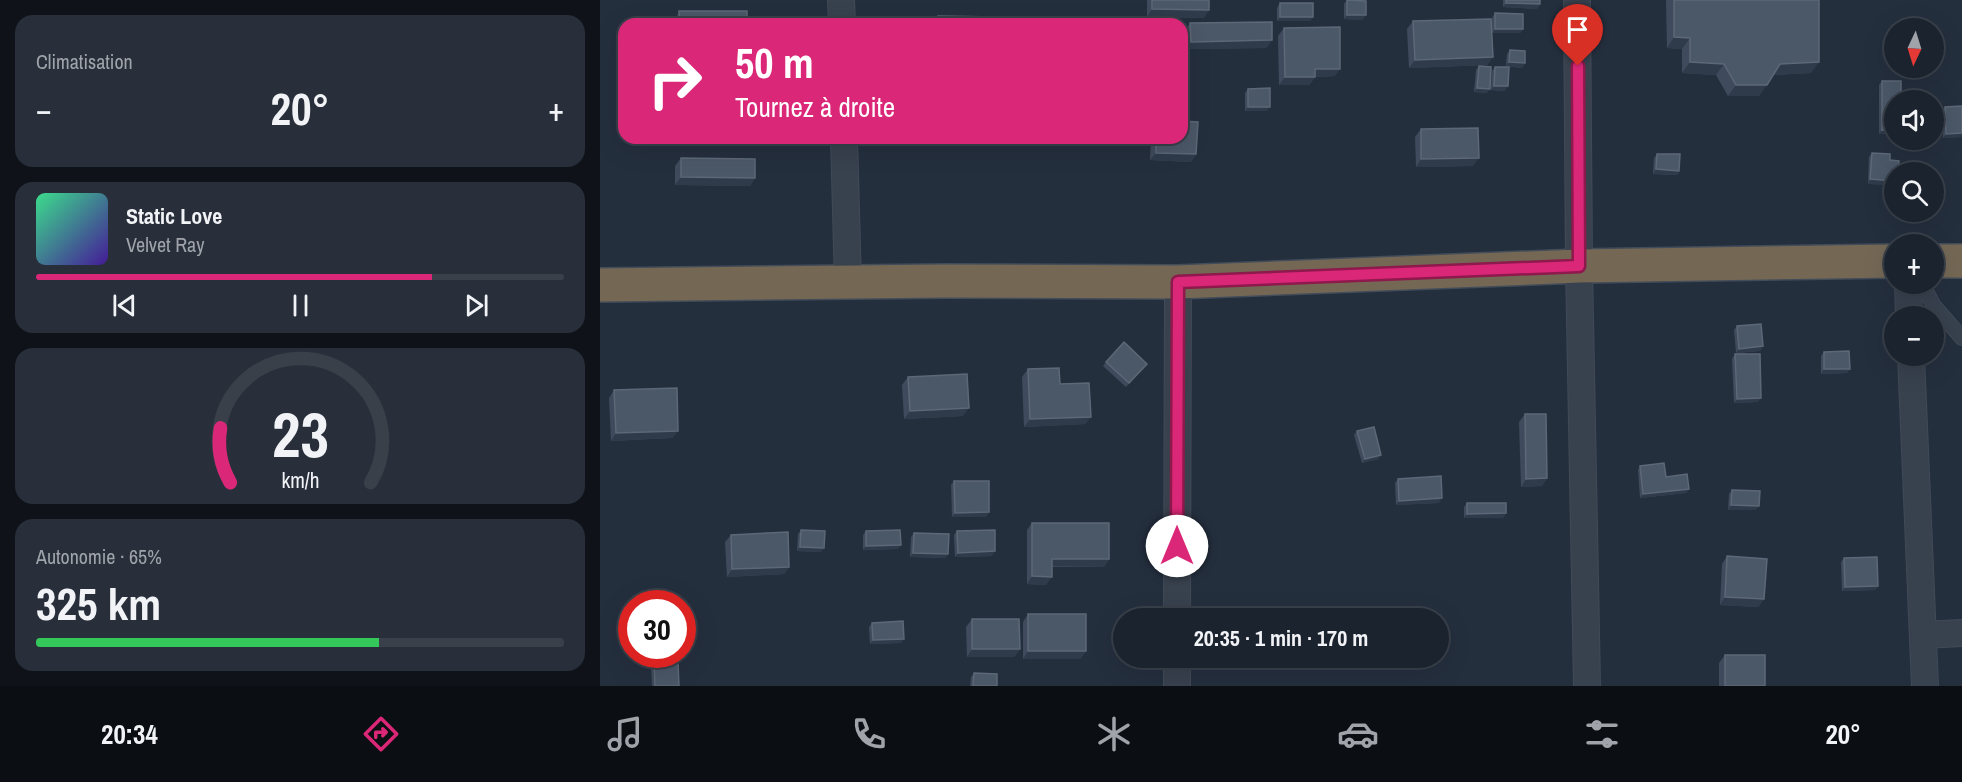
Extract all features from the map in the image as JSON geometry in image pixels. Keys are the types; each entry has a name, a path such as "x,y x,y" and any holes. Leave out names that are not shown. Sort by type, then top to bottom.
{"highway":[{"path":"600,285 1178,282 1579,266 1884,261"},
{"path":"1944,261 1962,261"}],"street":[{"path":"841,0 842,18"},
{"path":"1577,0 1579,266 1587,686"},
{"path":"844,144 848,283"},
{"path":"1177,608 1178,282"},
{"path":"1911,366 1925,686"},
{"path":"1923,635 1962,633"},
{"path":"1177,668 1177,686"}],"lane":[{"path":"1927,294 1934,306 1962,338"}],"building":[{"path":"1152,0 1209,0 1209,10 1152,9"},
{"path":"1347,0 1366,1 1366,15 1347,15"},
{"path":"1506,0 1540,0 1540,4 1506,3"},
{"path":"1674,0 1819,0 1819,62 1780,64 1767,85 1736,85 1724,64 1690,62 1690,38 1674,37"},
{"path":"1280,3 1313,3 1313,17 1280,17"},
{"path":"679,11 747,11 747,18 680,18"},
{"path":"1495,13 1523,14 1523,29 1495,29"},
{"path":"938,16 997,17 997,18 938,18"},
{"path":"1491,19 1493,57 1415,60 1413,21"},
{"path":"1272,22 1272,40 1191,42 1190,23"},
{"path":"1340,27 1340,69 1315,69 1315,77 1285,77 1284,28"},
{"path":"1510,50 1525,51 1525,63 1509,62"},
{"path":"1479,66 1491,67 1490,89 1477,88"},
{"path":"1495,67 1509,67 1508,86 1494,86"},
{"path":"1882,81 1901,81 1901,90 1884,90 1884,130 1882,130"},
{"path":"1270,88 1270,107 1248,107 1248,89"},
{"path":"1962,106 1962,133 1946,134 1945,107"},
{"path":"1188,121 1198,122 1196,154 1156,153 1156,144 1188,144"},
{"path":"1478,128 1479,158 1421,159 1421,129"},
{"path":"1872,153 1890,154 1890,160 1899,161 1884,162 1884,180 1870,179"},
{"path":"1657,154 1680,154 1679,171 1656,169"},
{"path":"681,158 755,159 755,178 681,177"},
{"path":"1761,324 1763,346 1739,349 1737,326"},
{"path":"1124,342 1147,364 1129,383 1106,362"},
{"path":"1849,351 1850,369 1824,369 1824,352"},
{"path":"1735,354 1760,354 1761,398 1737,399"},
{"path":"1059,368 1060,384 1089,383 1091,417 1030,419 1028,369"},
{"path":"967,374 969,408 910,411 908,377"},
{"path":"677,388 678,431 616,433 614,390"},
{"path":"1525,414 1546,414 1547,478 1526,479"},
{"path":"1374,427 1381,455 1365,459 1357,431"},
{"path":"1664,463 1666,477 1687,474 1689,489 1643,494 1640,466"},
{"path":"1441,476 1442,498 1399,501 1398,479"},
{"path":"954,481 989,481 989,512 955,513"},
{"path":"1732,490 1760,491 1759,506 1731,505"},
{"path":"1467,503 1506,503 1506,513 1467,514"},
{"path":"1032,523 1109,523 1109,559 1052,559 1052,577 1032,576"},
{"path":"801,530 825,531 824,548 800,547"},
{"path":"900,530 901,545 866,546 866,531"},
{"path":"995,530 995,551 958,553 957,531"},
{"path":"788,532 789,567 732,569 731,535"},
{"path":"914,533 949,534 948,554 913,553"},
{"path":"1727,556 1767,559 1764,599 1725,597"},
{"path":"1877,557 1878,586 1845,587 1844,558"},
{"path":"1028,614 1086,614 1086,651 1028,651"},
{"path":"972,619 1019,619 1020,649 972,649"},
{"path":"903,621 904,639 873,640 872,623"},
{"path":"1725,655 1765,655 1765,686 1725,686"},
{"path":"654,668 678,668 679,686 655,686"},
{"path":"974,673 997,674 997,686 973,686"}],"route":[{"path":"1177,546 1178,282 1579,266 1578,66"}]}
